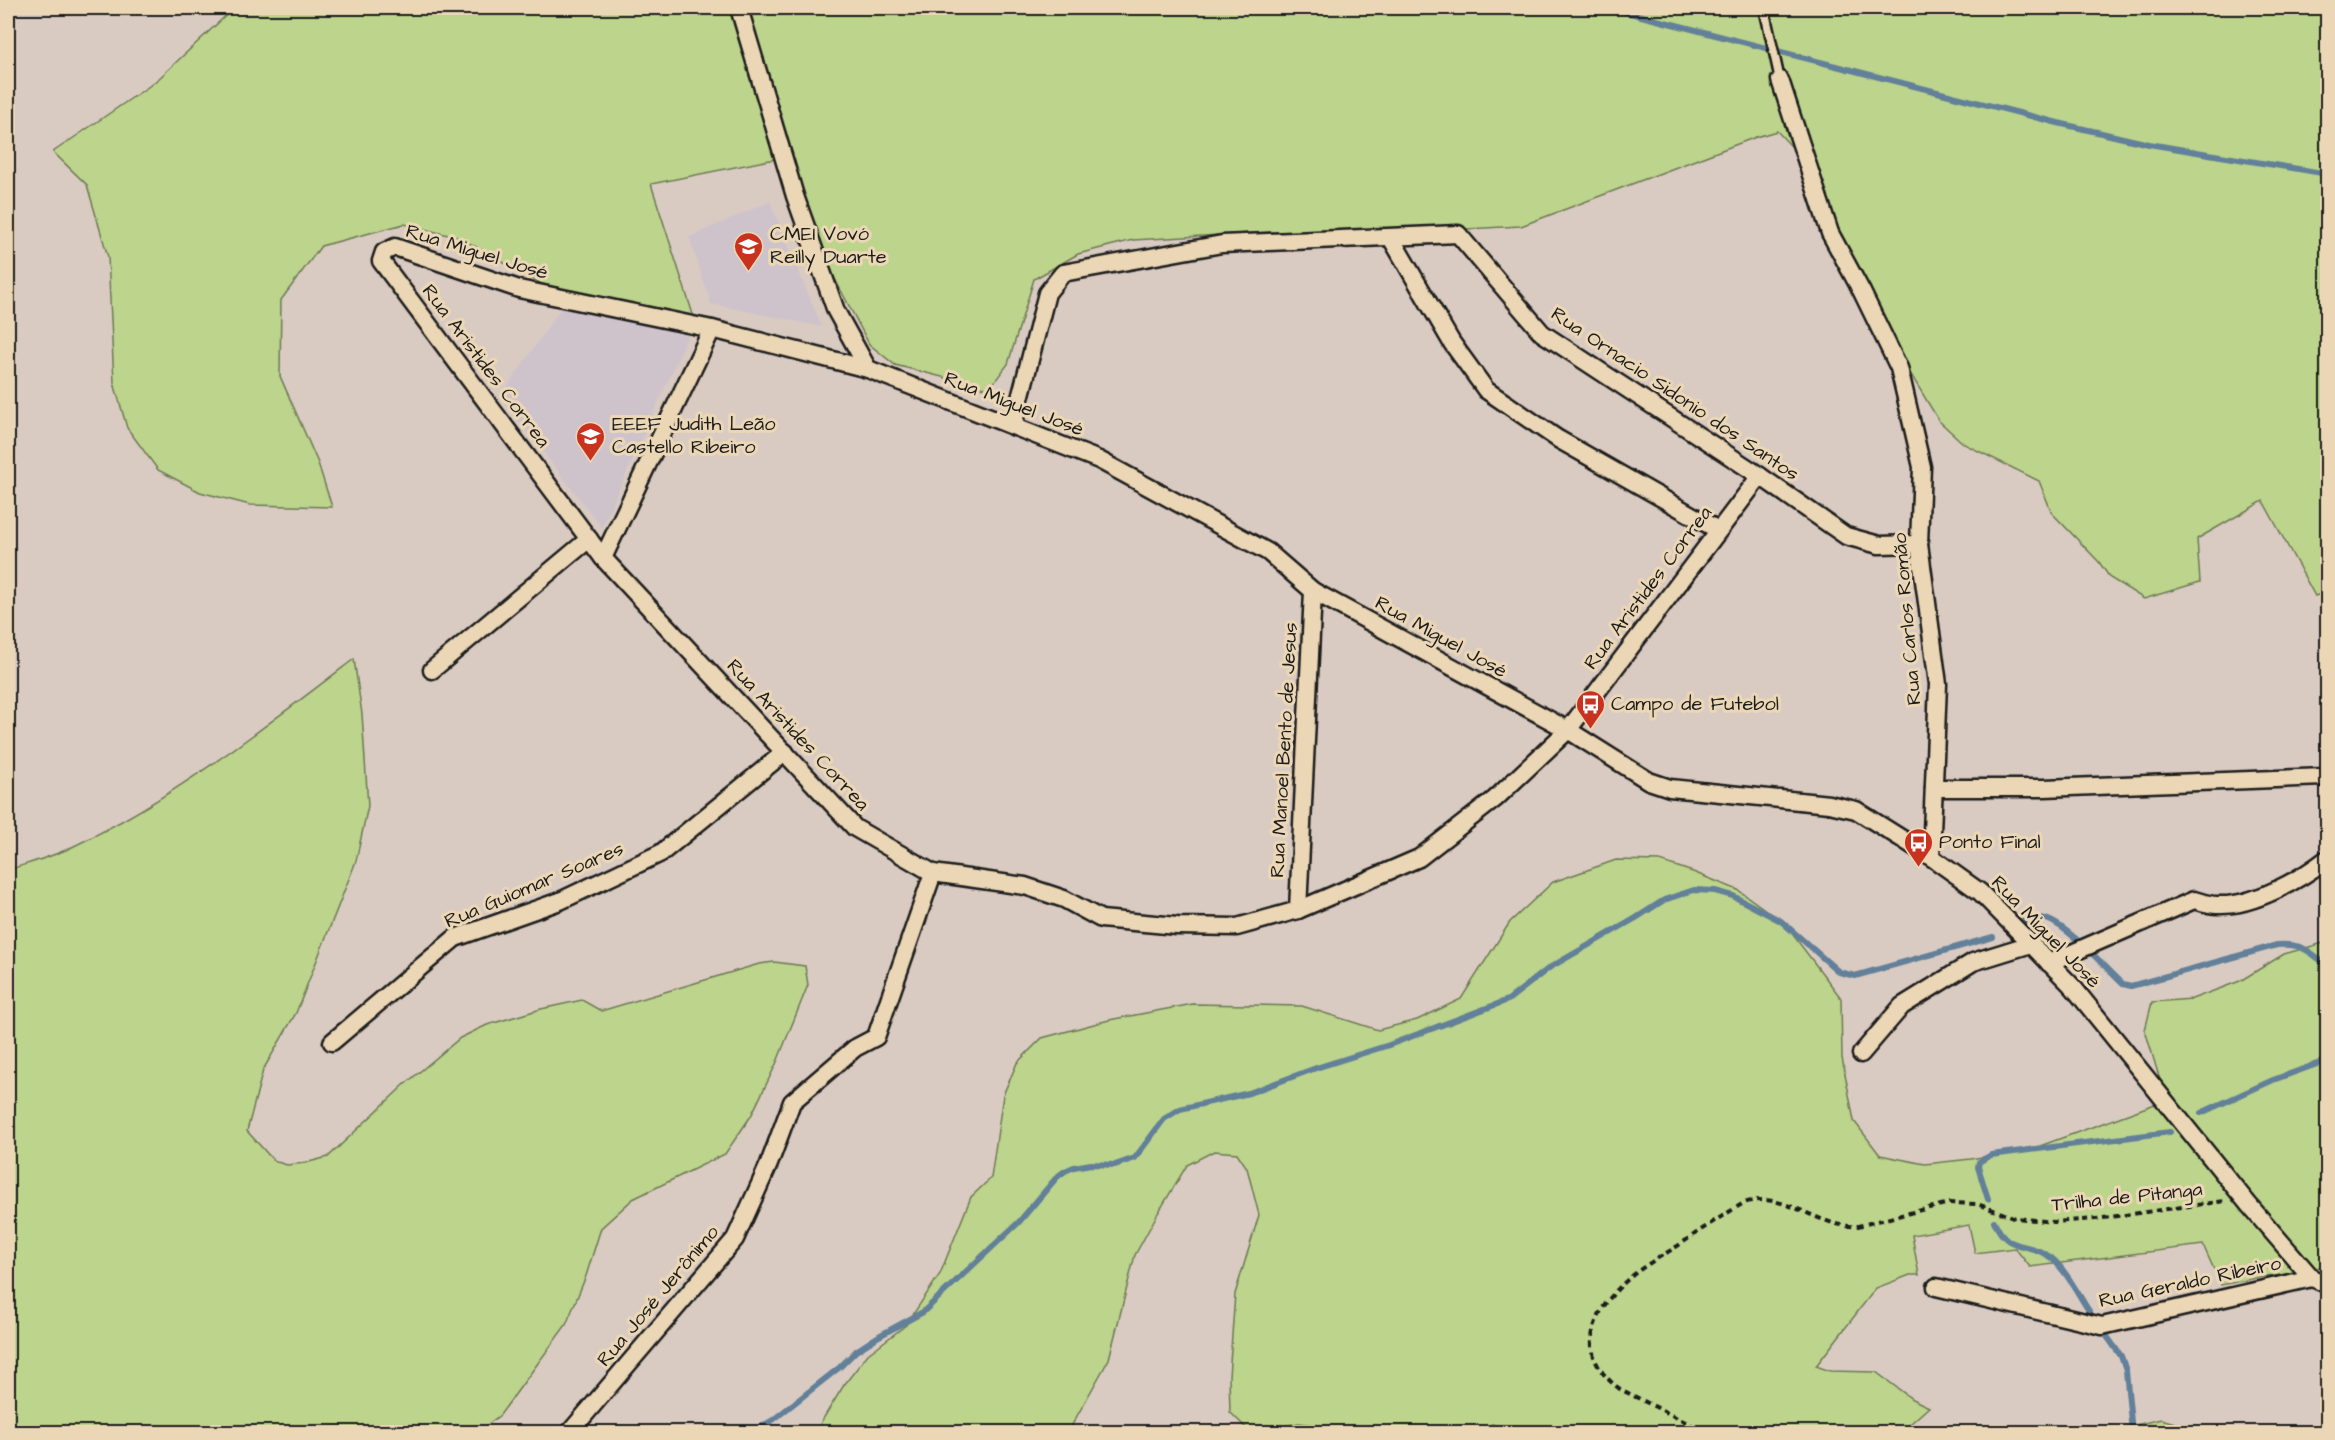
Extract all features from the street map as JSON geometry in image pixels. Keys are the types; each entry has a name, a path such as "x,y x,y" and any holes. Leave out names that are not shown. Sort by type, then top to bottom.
{"street":[{"path":"739,8 795,196 836,311 868,369"},
{"name":"Rua Carlos Romão","path":"1780,80 1830,233 1899,368 1922,467 1919,544 1938,684 1931,857"},
{"name":"Rua Ornacio Sidonio dos Santos","path":"1013,426 1047,293 1063,273 1222,244 1458,234 1542,333 1760,476 1846,536 1879,545 1919,544"},
{"path":"1391,238 1452,343 1486,390 1558,439 1719,530"},
{"name":"Rua Miguel José","path":"384,252 395,247 519,289 712,329 868,369 1099,460 1268,552 1313,591 1568,730 1649,781 1670,788 1829,804 1856,810 1931,857 1980,892 2102,1022 2244,1198 2320,1282"},
{"name":"Rua Aristides Correa","path":"384,252 381,261 603,558 855,828 933,873 1025,886 1064,899 1101,919 1177,926 1237,927 1298,910 1419,858 1495,799 1568,730 1760,476"},
{"path":"603,558 712,329"},
{"path":"432,670 589,539"},
{"name":"Rua Manoel Bento de Jesus","path":"1298,910 1313,591"},
{"name":"Rua Guiomar Soares","path":"332,1042 455,938 560,901 661,853 784,752"},
{"path":"1934,788 2044,788 2325,777 2328,780"},
{"path":"2049,963 2194,900 2217,905 2253,900 2310,873 2328,858"},
{"name":"Rua José Jerônimo","path":"570,1432 735,1239 792,1102 855,1048 876,1037 933,873"},
{"path":"1861,1054 1902,1006 1973,962 2031,944"},
{"name":"Rua Geraldo Ribeiro","path":"1936,1287 2102,1326 2320,1282"}],"lane":[{"path":"1764,8 1780,80"}],"path":[{"name":"Trilha de Pitanga","path":"1704,1432 1610,1382 1596,1363 1591,1340 1592,1329 1596,1318 1633,1276 1744,1203 1762,1199 1779,1201 1824,1222 1847,1227 1949,1203 1977,1204 2016,1218 2075,1221 2244,1198"}],"shaded area":[{"name":"CMEI Vovó Reilly Duarte","path":"770,201 822,327 711,304 689,237"},
{"name":"EEEF Judith Leão Castello Ribeiro","path":"561,308 690,332 602,528 500,397"}],"green space":[{"path":"234,8 2327,8 2327,592 2315,596 2263,501 2197,539 2200,582 2144,599 2110,578 2099,562 2052,513 2039,481 1964,444 1939,421 1860,284 1816,173 1777,131 1521,226 1394,233 1271,232 1133,240 1078,254 1034,279 1008,364 989,389 895,365 869,344 823,256 790,156 651,184 699,333 547,287 460,238 404,224 321,246 281,300 280,376 318,463 332,507 250,505 200,492 158,470 127,428 114,383 108,257 87,185 53,152 155,82"},
{"path":"354,659 362,714 368,806 356,861 296,1013 263,1070 247,1131 274,1161 287,1165 328,1157 404,1085 460,1038 487,1025 582,1000 601,1011 759,964 774,962 805,966 808,985 777,1062 751,1116 725,1154 633,1199 601,1228 586,1276 566,1325 500,1415 478,1432 8,1432 8,870 64,851 147,807 218,760"},
{"path":"1616,860 1660,861 1693,872 1738,890 1784,923 1841,998 1842,1058 1854,1121 1880,1155 1925,1164 1971,1159 2040,1146 2166,1100 2145,1030 2152,1002 2192,999 2240,981 2284,954 2327,942 2327,1264 2302,1274 2262,1277 2221,1285 2203,1245 2030,1267 2015,1248 1975,1253 1969,1225 1912,1235 1919,1275 1910,1275 1876,1288 1816,1366 1830,1371 1876,1372 1912,1399 1929,1407 1901,1432 1518,1432 1492,1424 1480,1432 1331,1432 1329,1427 1299,1423 1269,1429 1246,1428 1230,1412 1229,1376 1235,1294 1259,1215 1247,1168 1237,1153 1214,1151 1187,1165 1135,1255 1109,1359 1068,1432 818,1432 821,1422 844,1385 868,1354 906,1325 940,1274 971,1197 991,1178 1003,1095 1017,1063 1042,1038 1109,1020 1193,1004 1302,1006 1378,1030 1417,1020 1461,999 1510,922 1553,882"},
{"path":"2161,1419 2199,1430 2199,1432 2105,1432"}],"waterway":[{"path":"1610,8 2058,123 2149,144 2328,174"},
{"path":"752,1432 773,1420 840,1367 856,1351 923,1312 1019,1222 1057,1177 1065,1171 1091,1164 1115,1165 1135,1158 1164,1119 1180,1109 1249,1093 1316,1068 1389,1045 1508,1000 1549,968 1664,900 1694,890 1715,891 1733,896 1781,921 1839,972 1855,976 1993,937"},
{"path":"2023,921 2040,918 2055,923 2075,938 2123,984 2131,986 2277,945 2293,945 2305,949 2328,966"},
{"path":"2201,1113 2273,1080 2328,1060"},
{"path":"1988,1199 1978,1167 1979,1162 1991,1155 2170,1132"},
{"path":"1994,1221 2005,1238 2042,1252 2056,1262 2089,1311"},
{"path":"2106,1335 2121,1356 2126,1371 2132,1432"}],"place":[{"name":"CMEI Vovó Reilly Duarte","path":"749,272"},
{"name":"EEEF Judith Leão Castello Ribeiro","path":"591,462"},
{"name":"Campo de Futebol","path":"1590,730"},
{"name":"Ponto Final","path":"1918,868"}]}
